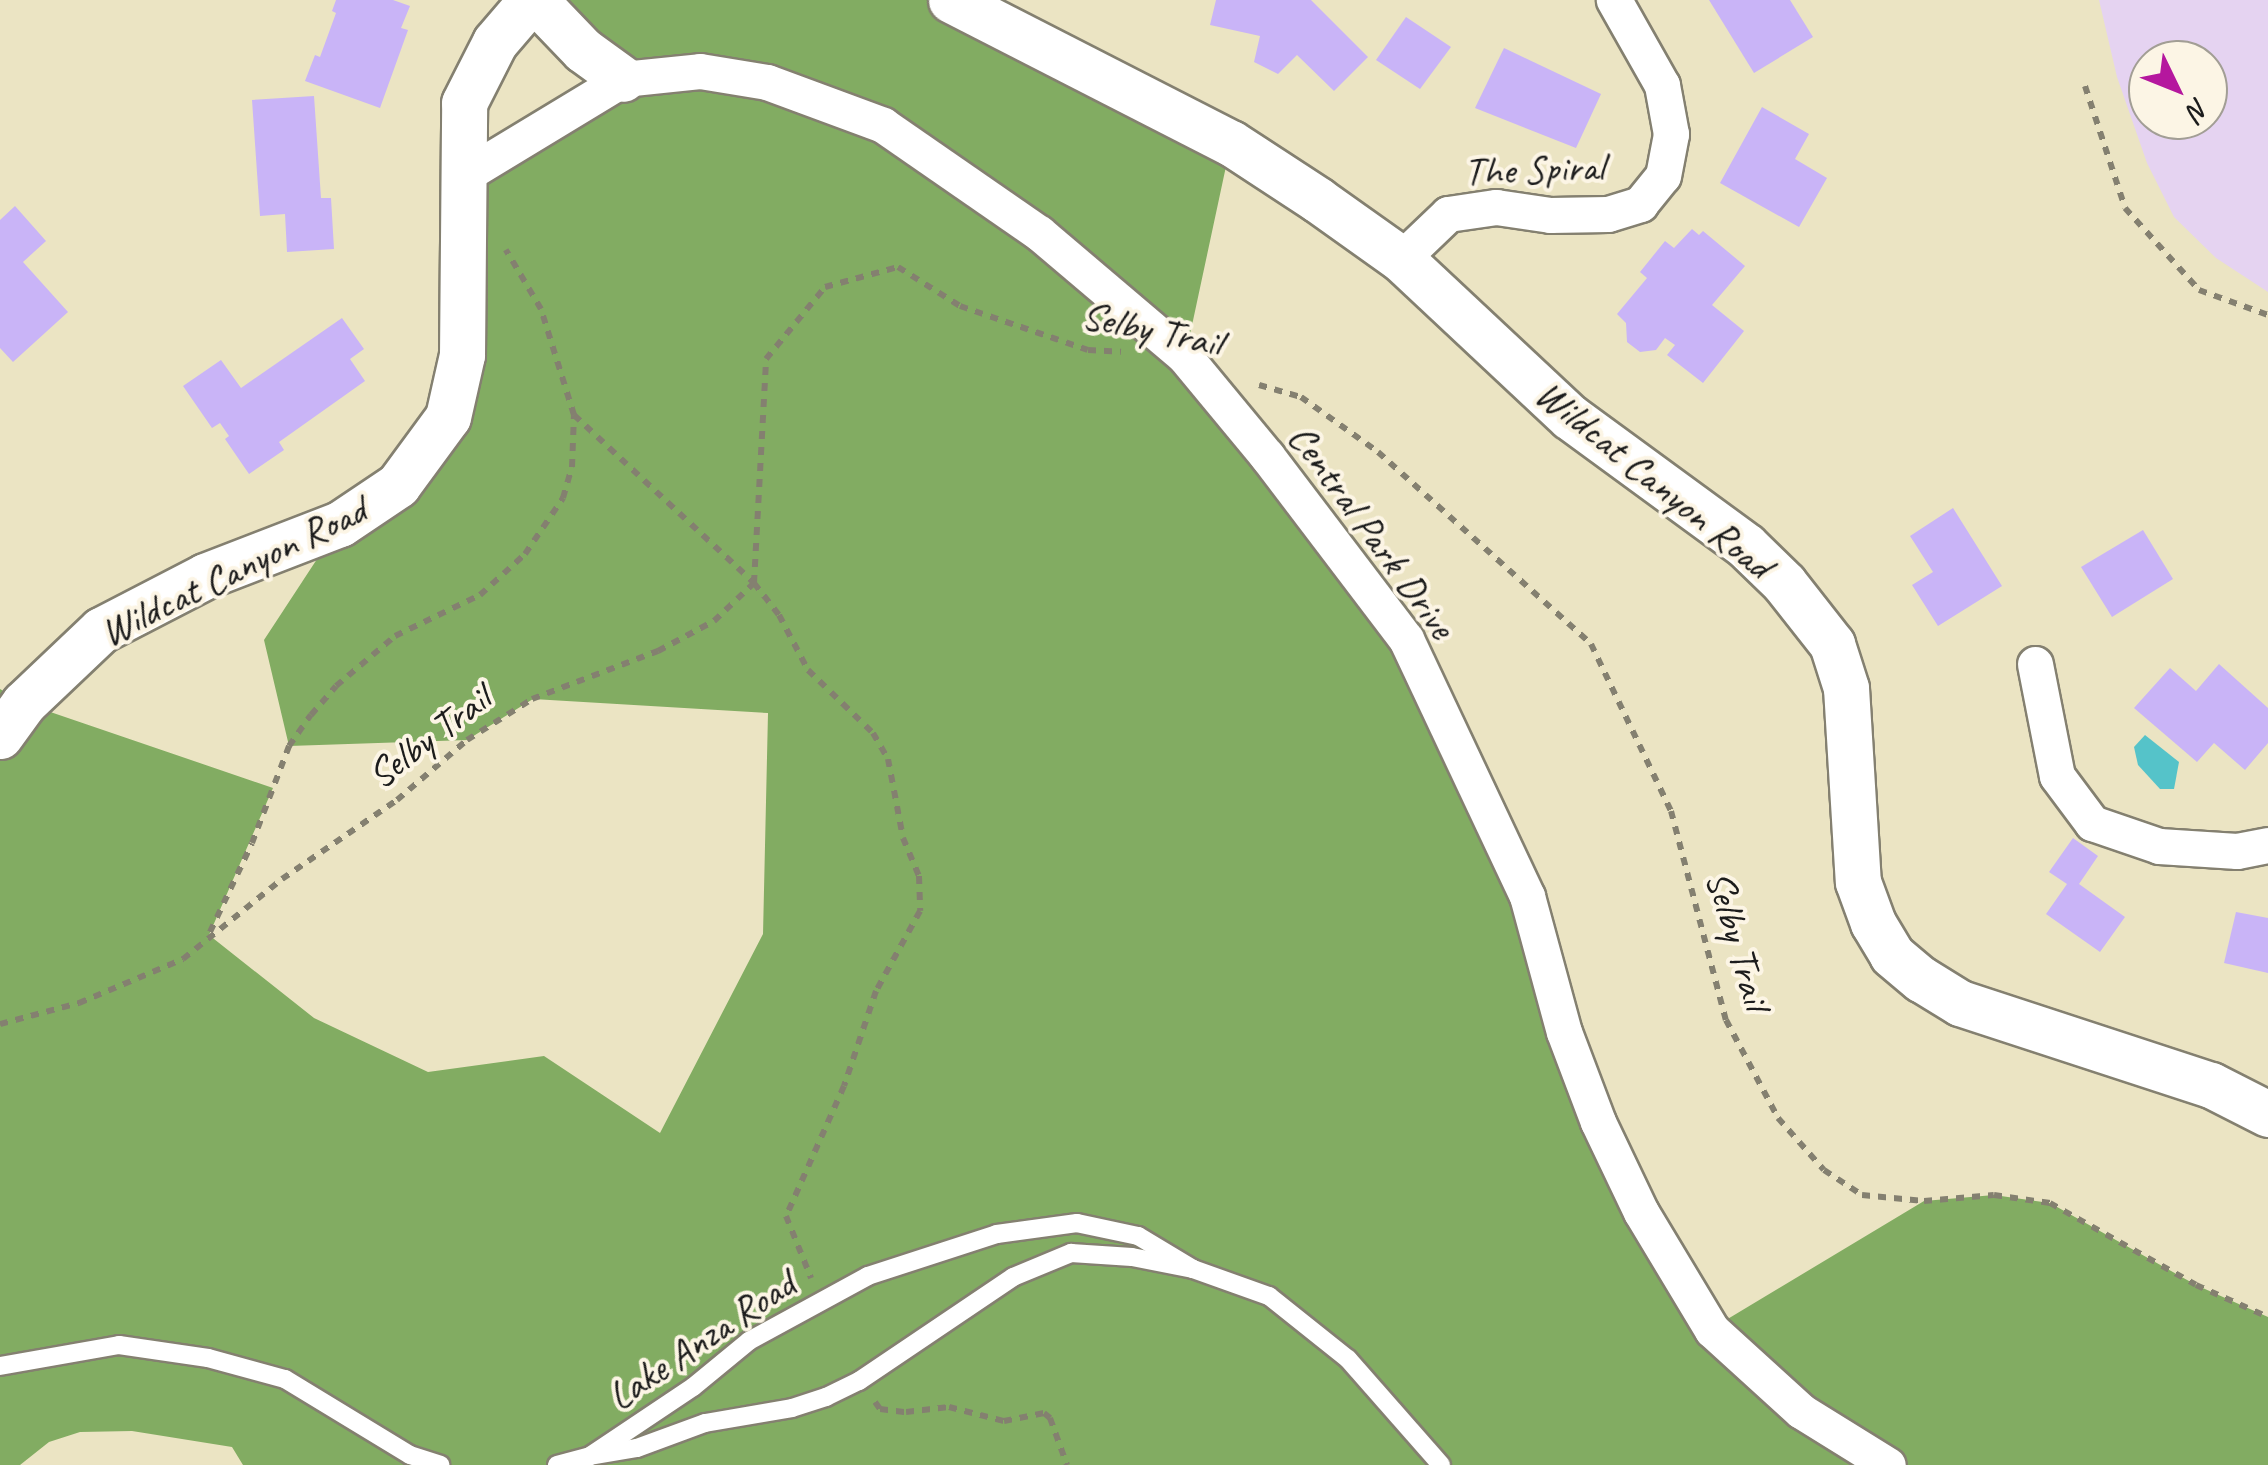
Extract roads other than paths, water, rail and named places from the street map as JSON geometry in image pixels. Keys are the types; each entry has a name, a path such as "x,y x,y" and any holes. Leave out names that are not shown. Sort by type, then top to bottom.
{"street":[{"path":"533,0 584,50 623,80"},
{"name":"Wildcat Canyon Road","path":"0,736 24,703 101,630 205,576 340,524 398,485 448,417 462,355 464,103 495,42 533,0"},
{"name":"Wildcat Canyon Road","path":"950,0 1230,143 1401,259 1570,417 1746,546 1784,584 1832,644 1846,688 1858,882 1873,923 1892,955 1960,1003 2211,1085 2268,1114"},
{"name":"The Spiral","path":"1401,259 1448,214 1496,206 1550,215 1608,214 1640,204 1664,176 1671,134 1662,85 1614,0"},
{"name":"Central Park Drive","path":"463,176 623,80 700,71 767,82 883,125 1039,234 1185,358 1267,456 1406,639 1527,896 1564,1032 1598,1122 1642,1212 1712,1330 1802,1411 1888,1465"},
{"path":"2035,664 2057,776 2092,824 2159,846 2238,851 2268,845"}],"lane":[{"name":"Lake Anza Road","path":"590,1456 693,1387 749,1340 868,1276 997,1234 1077,1223 1138,1236 1193,1268"},
{"name":"Lake Anza Road","path":"558,1465 636,1448 705,1423 792,1408 859,1382 1014,1277 1071,1254 1132,1256 1193,1268 1268,1296 1348,1359 1441,1465"},
{"path":"0,1366 119,1345 208,1358 285,1379 410,1455 440,1465"}],"water":[{"path":"2145,735 2179,762 2174,789 2160,789 2138,765 2134,747"}]}
